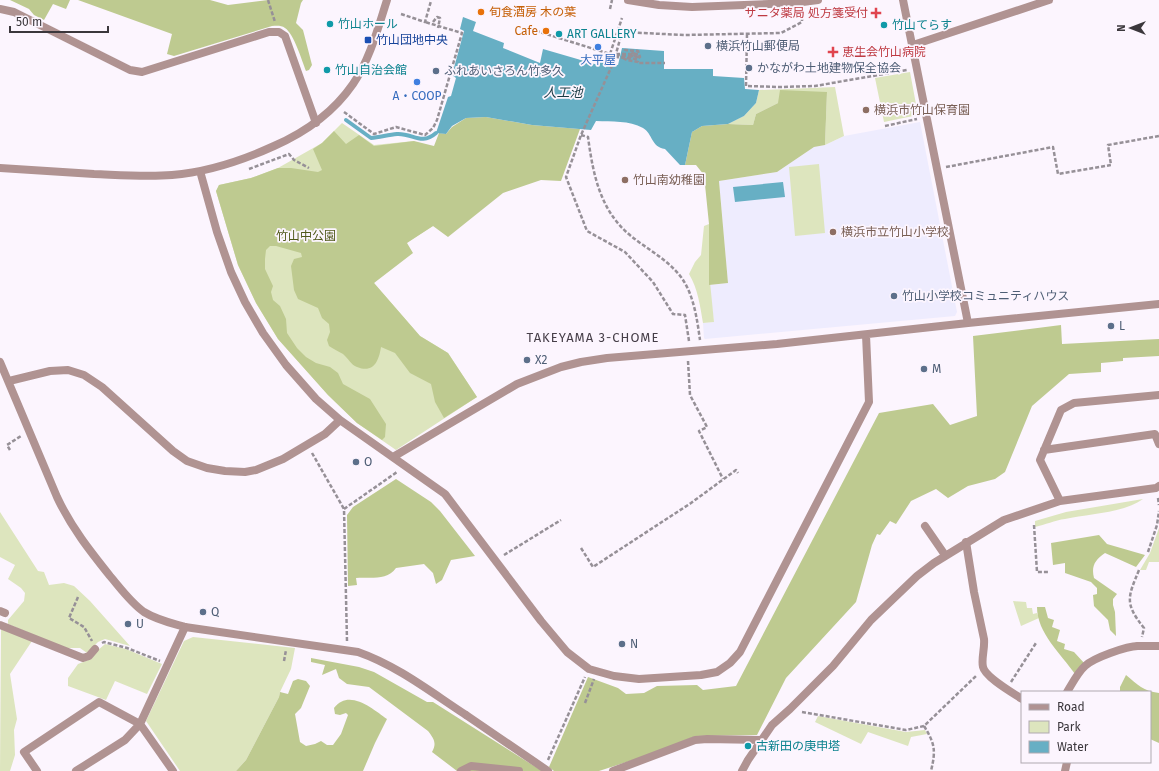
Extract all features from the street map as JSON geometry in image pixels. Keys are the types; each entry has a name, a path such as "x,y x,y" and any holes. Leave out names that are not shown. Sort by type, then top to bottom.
{"street":[{"path":"0,168 140,176 173,175 230,164 262,152 286,141 316,123 328,114 342,100 365,65 387,0"},
{"path":"628,0 659,5 692,3 795,3 818,0"},
{"path":"903,0 968,323"},
{"path":"913,45 1049,0"},
{"path":"0,9 14,12 130,70 142,72 269,32 279,32 285,36 316,123"},
{"path":"200,171 217,232 231,272 245,302 263,332 286,365 316,399 340,420 445,494 567,652 589,669 614,676 639,679 701,675 717,672 730,663 740,652 869,402 866,335"},
{"path":"393,457 517,384 543,373 581,362 701,347 866,335 968,323 1159,304"},
{"path":"0,362 65,516 84,544 122,590 145,612 160,621 185,627 358,652 376,658 466,715 548,771"},
{"path":"9,381 50,372 68,370 84,375 102,388 173,451 187,461 225,472 245,472 256,470 272,464 324,434 340,420"},
{"path":"1060,501 1040,460 1061,410 1074,403 1159,395"},
{"path":"1044,450 1155,434 1159,444"},
{"path":"742,771 772,725 833,666 876,616 917,576 945,555 1004,520 1060,501 1156,488 1159,486"},
{"path":"925,526 945,555"},
{"path":"966,542 974,592 984,638 985,646 982,666 983,669 993,680 1021,698"},
{"path":"2,612 0,625 83,658 89,656 95,649"},
{"path":"76,771 125,740 140,724 185,627"},
{"path":"1068,691 1085,665 1109,654 1132,646 1159,646"},
{"path":"37,771 24,752 99,702 140,724 173,771"},
{"path":"613,771 695,740 761,740"},
{"path":"461,771 471,766 519,771"}],"path":[{"path":"268,0 279,32"},
{"path":"610,8 612,0"},
{"path":"425,22 431,1"},
{"path":"344,112 374,134 396,127 425,135 433,128 437,120 462,33 401,14"},
{"path":"690,344 686,315 673,314 653,282 625,252 587,231 566,177 581,135 614,61 622,32 684,35 781,32 802,22 802,16"},
{"path":"610,54 622,18"},
{"path":"530,29 610,54 633,57 636,56 636,54 625,53"},
{"path":"747,34 746,86 815,86 907,70"},
{"path":"616,55 637,59 640,57 638,51 627,49 625,53 623,58 627,60 638,63 666,64"},
{"path":"616,55 625,53 638,54 638,57 631,54"},
{"path":"885,126 927,117"},
{"path":"581,135 588,137 593,172 597,185 608,208 630,235 662,258 680,276 689,291 696,311 702,358 688,360 690,395 707,427 699,431 723,479"},
{"path":"937,169 1053,148 1058,174 1111,165 1108,145 1159,136"},
{"path":"289,154 294,160 309,168"},
{"path":"10,450 7,445 22,435"},
{"path":"312,452 344,509 347,642"},
{"path":"393,466 399,470"},
{"path":"581,548 593,567 691,503 736,470 738,473"},
{"path":"344,509 396,472"},
{"path":"1148,552 1159,511"},
{"path":"503,556 561,520"},
{"path":"1034,525 1037,572 1050,572"},
{"path":"1138,646 1144,628 1134,615 1129,599 1131,589 1139,570"},
{"path":"78,596 69,618 84,627 91,637 95,649 104,642 127,648 168,664"},
{"path":"1007,689 1036,643"},
{"path":"284,661 286,648"},
{"path":"790,709 906,730 924,726 983,669"},
{"path":"584,703 597,671"},
{"path":"548,762 586,676"},
{"path":"924,726 934,746 931,771"}],"shaded area":[{"name":"横浜市立竹山小学校","path":"920,122 957,312 955,316 705,339 703,323 714,322 709,285 728,283 719,181 777,172 814,147 825,145 844,136"}],"green space":[{"path":"10,0 70,0 66,9 53,4 44,20 34,15 29,9"},
{"path":"78,0 210,0 228,5 268,0 303,0 296,23 303,30 312,65 309,70 306,71 292,36 282,26 272,26 174,56 167,54 172,34"},
{"path":"910,72 918,115 884,122 875,78"},
{"path":"835,87 844,136 825,145 827,92 778,103 756,114 753,125 728,124 744,116 756,103 759,90"},
{"path":"780,90 827,92 825,145 814,147 777,172 719,181 728,283 709,285 709,224 704,175 696,165 685,165 692,132 702,126 728,124 753,125 756,114 778,103"},
{"name":"竹山中公園","path":"486,117 532,125 580,129 561,181 541,180 503,193 448,237 433,226 407,243 413,253 374,283 420,336 448,353 477,397 444,418 435,402 431,384 410,373 395,353 381,347 379,357 375,364 368,369 363,369 355,366 343,354 329,346 327,340 330,332 329,324 322,318 318,308 298,299 294,290 291,266 294,259 302,257 301,253 276,246 270,246 266,250 265,269 273,286 271,292 273,300 280,306 286,319 287,333 297,348 306,357 316,363 330,367 338,373 343,384 370,399 386,424 385,437 382,440 357,423 328,395 278,339 256,303 238,265 216,191 219,185 251,178 278,168 291,168 318,172 322,170 313,149 322,143 334,131 346,144 359,135 374,146 414,141 434,146 439,133 446,134 452,127 466,118"},
{"name":"竹山中公園","path":"342,123 374,145 414,141 433,226 406,243 374,283 420,336 448,353 477,397 396,450 357,423 328,395 278,339 256,303 238,265 216,191 219,185 251,178 278,168 322,143"},
{"path":"819,164 825,233 795,236 789,167"},
{"path":"709,224 709,272 714,322 703,323 697,292 689,274 695,262 701,255 704,226"},
{"path":"1061,325 1062,344 1159,339 1159,356 1123,358 1123,361 1101,363 1101,372 1069,374 1032,406 1005,472 995,479 968,486 948,498 936,489 911,501 896,524 890,521 880,535 877,534 872,545 856,602 786,678 757,735 696,736 639,758 599,771 554,771 549,767 588,677 618,688 626,694 644,693 657,686 697,685 703,690 736,686 879,413 933,404 950,425 977,416 973,336"},
{"path":"396,479 431,502 440,511 475,556 451,560 442,580 436,584 433,573 424,564 396,568 388,575 383,577 356,578 357,585 348,586 347,515 353,507"},
{"path":"1143,499 1135,504 1116,510 1061,520 1035,527 1035,521 1066,512"},
{"path":"0,512 38,571 44,572 49,585 64,583 74,586 90,601 130,646 105,639 98,642 87,653 80,648 65,648 8,624 8,620 24,601 25,593 21,588 8,579 15,565 0,557"},
{"path":"1159,528 1159,562 1149,562 1146,570 1140,570 1150,553"},
{"path":"1099,535 1107,544 1145,555 1136,567 1105,553 1096,561 1093,570 1094,578 1117,594 1113,599 1116,636 1110,630 1108,620 1094,606 1093,595 1097,594 1097,588 1091,582 1065,573 1065,563 1053,565 1051,543"},
{"path":"1013,601 1026,602 1027,608 1032,608 1033,614 1037,613 1039,618 1021,626"},
{"path":"1037,607 1045,607 1048,618 1054,620 1052,627 1060,630 1057,641 1065,644 1064,649 1074,652 1085,664 1075,674 1045,634 1038,617"},
{"path":"1,629 32,641 10,674 17,719 14,730 15,755 10,771 0,771"},
{"path":"193,637 295,648 291,669 279,697 246,760 236,771 180,771 146,721 184,641"},
{"path":"105,644 126,649 162,664 147,694 115,681 106,700 68,686 68,678 78,664 91,659"},
{"path":"311,658 359,667 374,672 427,702 433,702 542,771 457,771 432,752 434,741 428,731 369,687 347,684 339,678 336,669 322,675 325,665 311,662"},
{"path":"1126,675 1137,685 1150,691 1120,691 1120,687"},
{"path":"298,679 306,681 310,686 301,708 295,714 300,742 306,746 321,741 327,745 333,745 341,734 348,715 346,713 340,715 335,714 334,708 340,702 354,700 361,702 387,719 363,771 236,771 246,760 279,697 280,692 288,694 293,681"},
{"path":"1151,691 1159,693 1159,743 1151,739"},
{"path":"818,716 906,732 925,730 927,734 911,737 908,746 868,732 861,744 815,722"}],"water":[{"name":"人工池","path":"463,17 476,22 473,31 504,43 503,48 540,63 543,49 598,65 600,62 618,65 622,48 664,51 664,69 713,69 713,76 744,78 745,89 759,90 756,103 744,116 728,124 702,126 692,132 685,165 680,165 665,149 657,146 643,128 638,125 626,123 596,121 591,130 532,125 486,117 466,118 452,126 446,134 436,133 448,97 451,96 456,78 452,75 464,31 460,29"},
{"path":"783,182 785,197 735,202 733,187"}],"waterway":[{"path":"346,120 371,138 403,134 421,139 431,137 436,133"}],"place":[{"name":"旬食酒房 木の葉","path":"481,12"},
{"name":"サニタ薬局 処方箋受付","path":"876,13"},
{"name":"竹山ホール","path":"330,24"},
{"name":"竹山てらす","path":"884,25"},
{"name":"Cafe","path":"546,31"},
{"name":"ART GALLERY","path":"559,34"},
{"name":"竹山団地中央","path":"368,40"},
{"name":"横浜竹山郵便局","path":"708,46"},
{"name":"大平屋","path":"598,47"},
{"name":"恵生会竹山病院","path":"833,52"},
{"name":"かながわ土地建物保全協会","path":"749,68"},
{"name":"竹山自治会館","path":"327,70"},
{"name":"ふれあいさろん竹多久","path":"436,71"},
{"name":"A・COOP","path":"417,82"},
{"name":"横浜市竹山保育園","path":"866,110"},
{"name":"竹山南幼稚園","path":"625,180"},
{"name":"横浜市立竹山小学校","path":"833,232"},
{"name":"竹山小学校コミュニティハウス","path":"894,296"},
{"name":"L","path":"1111,326"},
{"name":"X2","path":"527,360"},
{"name":"M","path":"924,369"},
{"name":"O","path":"356,462"},
{"name":"Q","path":"203,612"},
{"name":"U","path":"128,624"},
{"name":"N","path":"622,644"},
{"name":"古新田の庚申塔","path":"748,746"}],"district":[{"name":"TAKEYAMA 3-CHOME","path":"593,337"}]}
